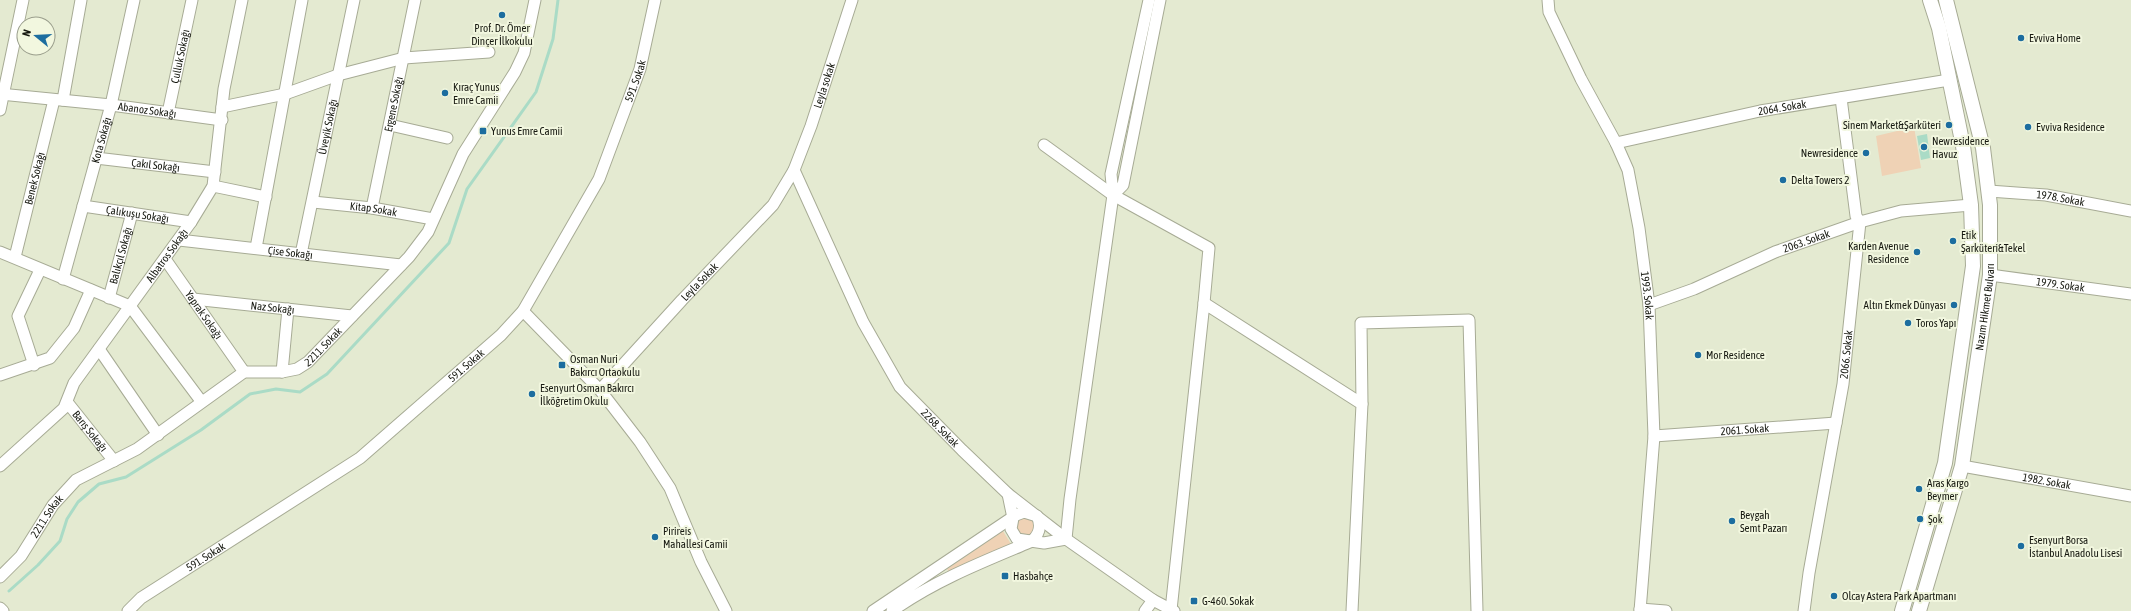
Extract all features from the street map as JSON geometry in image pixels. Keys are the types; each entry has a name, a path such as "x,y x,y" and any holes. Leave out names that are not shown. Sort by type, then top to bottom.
{"main road":[{"name":"Nazım Hikmet Bulvarı","path":"1902,611 1945,463 1973,266 1971,205 1963,146 1939,28 1930,0"},
{"name":"Nazım Hikmet Bulvarı","path":"1919,611 1962,466 1990,275 1989,191 1983,148 1946,0"},
{"path":"1973,266 1990,275"},
{"path":"1945,463 1962,466"}],"street":[{"path":"0,110 2,94 23,0"},
{"name":"Benek Sokağı","path":"15,257 58,100 81,0"},
{"name":"Kota Sokağı","path":"64,279 111,105 134,0"},
{"name":"Çulluk Sokağı","path":"168,113 192,0"},
{"name":"Albatros Sokağı","path":"0,465 64,408 74,383 179,240 213,186 222,120 222,107 242,0"},
{"path":"256,248 302,0"},
{"name":"Üveyik Sokağı","path":"301,254 354,0"},
{"name":"Ergene Sokağı","path":"372,208 415,0"},
{"name":"2211. Sokak","path":"0,577 21,556 53,505 76,480 137,449 158,435 201,401 244,372 282,372 297,369 308,362 401,265 428,232 462,154 515,72 524,53 535,0"},
{"name":"591. Sokak","path":"128,611 141,598 360,458 501,335 523,311 599,179 640,69 655,0"},
{"name":"Leyla sokak","path":"794,170 811,126 852,0"},
{"path":"1008,494 1013,518 1011,529 1015,536 1021,541 1056,542 1066,539 1070,499 1113,195 1111,174 1149,0"},
{"path":"1113,195 1123,185 1160,0"},
{"name":"1993. Sokak","path":"1548,0 1549,12 1616,143 1628,170 1639,228 1649,305 1654,436 1640,610"},
{"path":"222,107 285,94 338,75 404,58 489,52"},
{"name":"2064. Sokak","path":"1616,143 1760,111 1950,80"},
{"name":"Abanoz Sokağı","path":"2,94 111,105 222,120"},
{"name":"2066. Sokak","path":"1804,611 1809,573 1843,384 1860,222 1856,216 1851,160 1841,98"},
{"path":"390,125 447,138"},
{"path":"1044,144 1113,195 1209,248 1173,610"},
{"name":"Çakıl Sokağı","path":"96,158 215,172"},
{"name":"Leyla Sokak","path":"600,390 682,300 774,205 794,170"},
{"name":"2268. Sokak","path":"794,170 863,322 900,386 962,450 1008,494 1066,539 1153,600 1173,610"},
{"path":"213,186 266,197"},
{"name":"1978. Sokak","path":"1989,191 2046,195 2107,202 2131,211"},
{"name":"Kitap Sokak","path":"313,202 372,208 433,219"},
{"name":"2063. Sokak","path":"1649,305 1694,289 1775,252 1860,222 1901,211 1971,205"},
{"name":"Çalıkuşu Sokağı","path":"83,206 191,222"},
{"name":"Balıkçıl Sokağı","path":"109,298 132,213"},
{"name":"Çise Sokağı","path":"179,240 401,265"},
{"path":"0,252 15,257 40,270 130,306 201,401"},
{"name":"Yaprak Sokağı","path":"165,259 244,372"},
{"path":"34,365 18,316 40,270"},
{"name":"1979. Sokak","path":"1990,275 2131,294"},
{"path":"0,375 34,365 50,358 74,328 91,290"},
{"name":"Naz Sokağı","path":"193,298 352,316"},
{"path":"1204,303 1362,404"},
{"path":"282,372 288,309"},
{"path":"523,311 600,390 640,442 670,488 701,562 726,611"},
{"path":"1352,611 1362,404 1361,323 1469,320 1477,611"},
{"path":"99,349 158,435"},
{"name":"Barış Sokağı","path":"67,402 114,461"},
{"name":"2061. Sokak","path":"1654,436 1836,423"},
{"name":"1982. Sokak","path":"1962,466 2131,496"},
{"path":"873,611 1013,518 1024,512 1037,516 1040,521 1039,530 1034,539 1030,542 967,567 937,583 892,611"},
{"path":"1145,611 1153,600"},
{"path":"0,608 3,611"},
{"path":"1640,610 1666,611"}],"shaded area":[{"path":"1914,127 1921,168 1882,176 1876,136"},
{"name":"Newresidence Havuz","path":"1927,134 1930,158 1921,160 1917,136"},
{"path":"1026,516 1033,519 1036,526 1033,533 1026,536 1019,533 1016,526 1019,519"},
{"path":"1003,531 1011,544 949,572 947,569"}],"waterway":[{"path":"9,591 38,565 60,541 67,519 78,502 99,484 126,477 201,430 250,394 276,389 300,392 327,374 449,243 467,189 536,92 553,39 558,0"}],"place":[{"name":"Prof. Dr. Ömer Dinçer İlkokulu","path":"502,15"},
{"name":"Evviva Home","path":"2021,38"},
{"name":"Kıraç Yunus Emre Camii","path":"445,93"},
{"name":"Sinem Market&Şarküteri","path":"1949,125"},
{"name":"Evviva Residence","path":"2028,127"},
{"name":"Yunus Emre Camii","path":"483,131"},
{"name":"Newresidence Havuz","path":"1924,147"},
{"name":"Newresidence","path":"1866,153"},
{"name":"Delta Towers 2","path":"1783,180"},
{"name":"Etik Şarküteri&Tekel","path":"1953,241"},
{"name":"Karden Avenue Residence","path":"1917,252"},
{"name":"Altın Ekmek Dünyası","path":"1954,305"},
{"name":"Toros Yapı","path":"1908,323"},
{"name":"Mor Residence","path":"1698,355"},
{"name":"Osman Nuri Bakırcı Ortaokulu","path":"562,365"},
{"name":"Esenyurt Osman Bakırcı İlköğretim Okulu","path":"532,394"},
{"name":"Aras Kargo Beymer","path":"1919,489"},
{"name":"Şok","path":"1920,519"},
{"name":"Beygah Semt Pazarı","path":"1732,521"},
{"name":"Pirireis Mahallesi Camii","path":"655,537"},
{"name":"Esenyurt Borsa İstanbul Anadolu Lisesi","path":"2021,546"},
{"name":"Hasbahçe","path":"1005,576"},
{"name":"Olcay Astera Park Apartmanı","path":"1834,596"},
{"name":"G-460. Sokak","path":"1194,601"}]}
